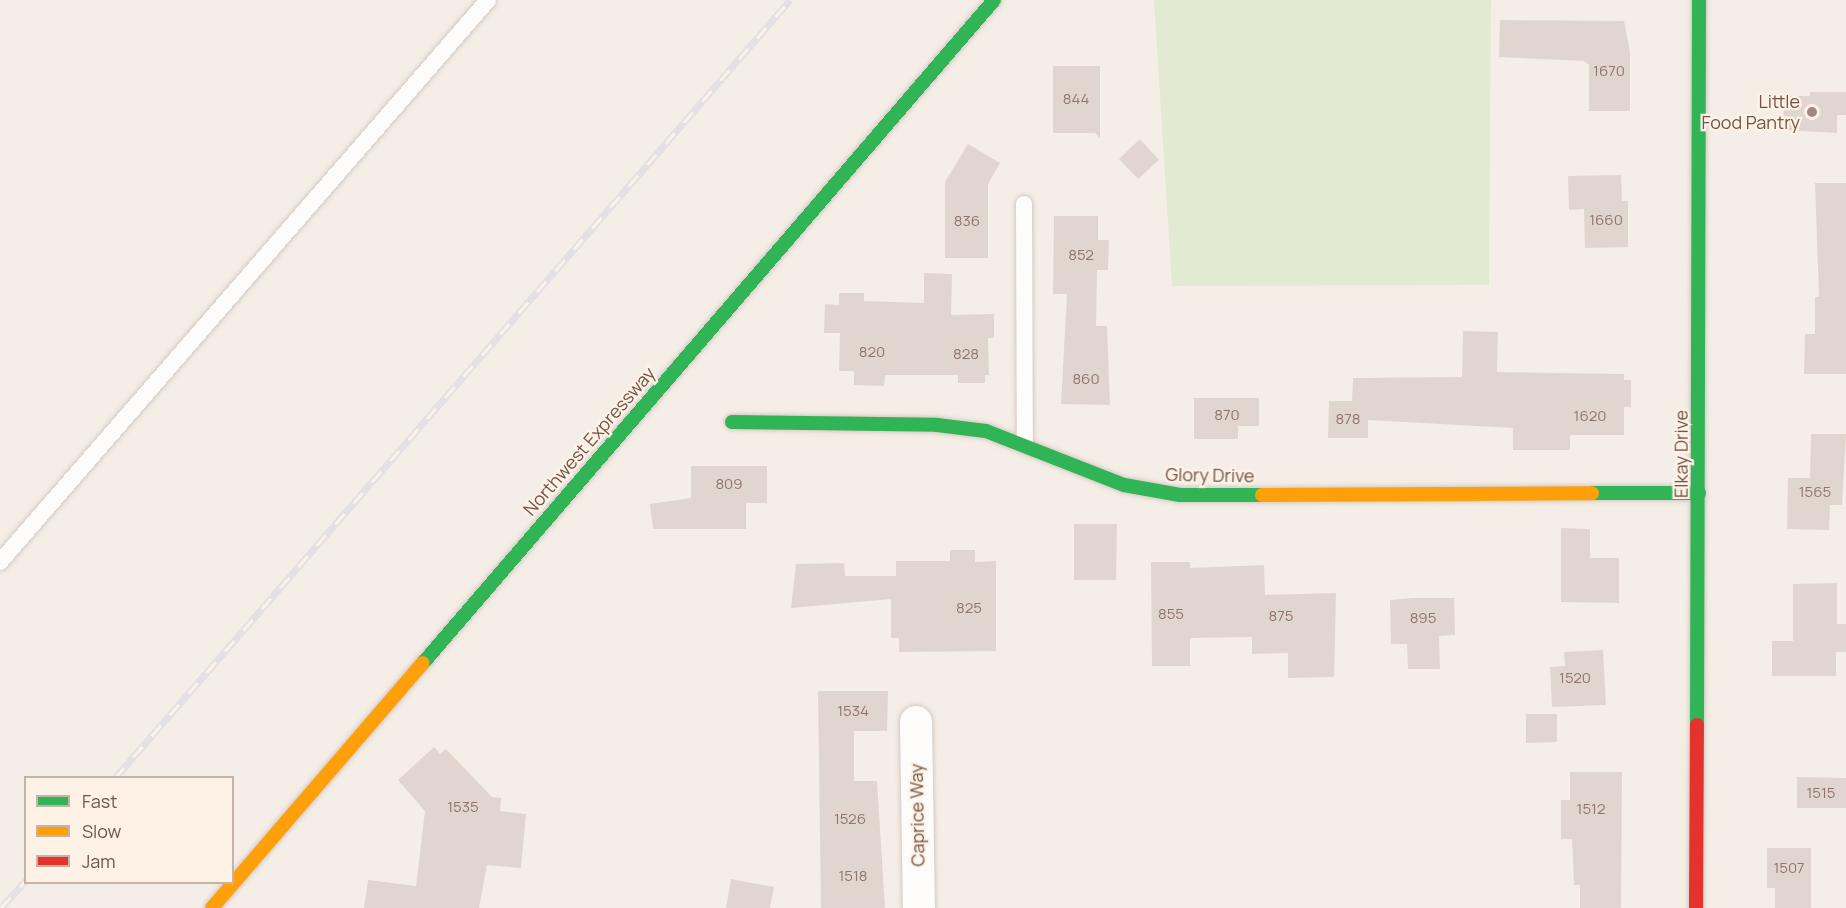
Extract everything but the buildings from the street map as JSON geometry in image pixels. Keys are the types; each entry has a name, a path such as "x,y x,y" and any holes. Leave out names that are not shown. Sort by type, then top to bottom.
{"street":[{"name":"Northwest Expressway","path":"234,882 994,0"},
{"name":"Elkay Drive","path":"1696,908 1699,0"},
{"name":"Glory Drive","path":"732,422 937,425 986,431 1025,444 1124,485 1180,495 1699,493"},
{"name":"Caprice Way","path":"916,722 919,908"},
{"name":"Northwest Expressway","path":"212,908 233,884"}],"lane":[{"path":"0,561 488,0"},
{"path":"1024,204 1025,444"}],"green space":[{"path":"1154,0 1491,0 1489,285 1172,286"}],"railway":[{"path":"117,776 790,0"},
{"path":"1,908 24,882"}],"traffic: fast":[{"path":"423,663 994,0"},
{"path":"1697,725 1699,0"},
{"path":"732,422 937,425 986,431 1124,485 1180,495 1262,495"},
{"path":"1592,493 1699,493"}],"traffic: slow":[{"path":"1262,495 1592,493"},
{"path":"234,882 423,663"},
{"path":"212,908 233,884"}],"traffic: jam":[{"path":"1696,908 1697,725"}],"place":[{"name":"Little Food Pantry","path":"1812,112"}]}
